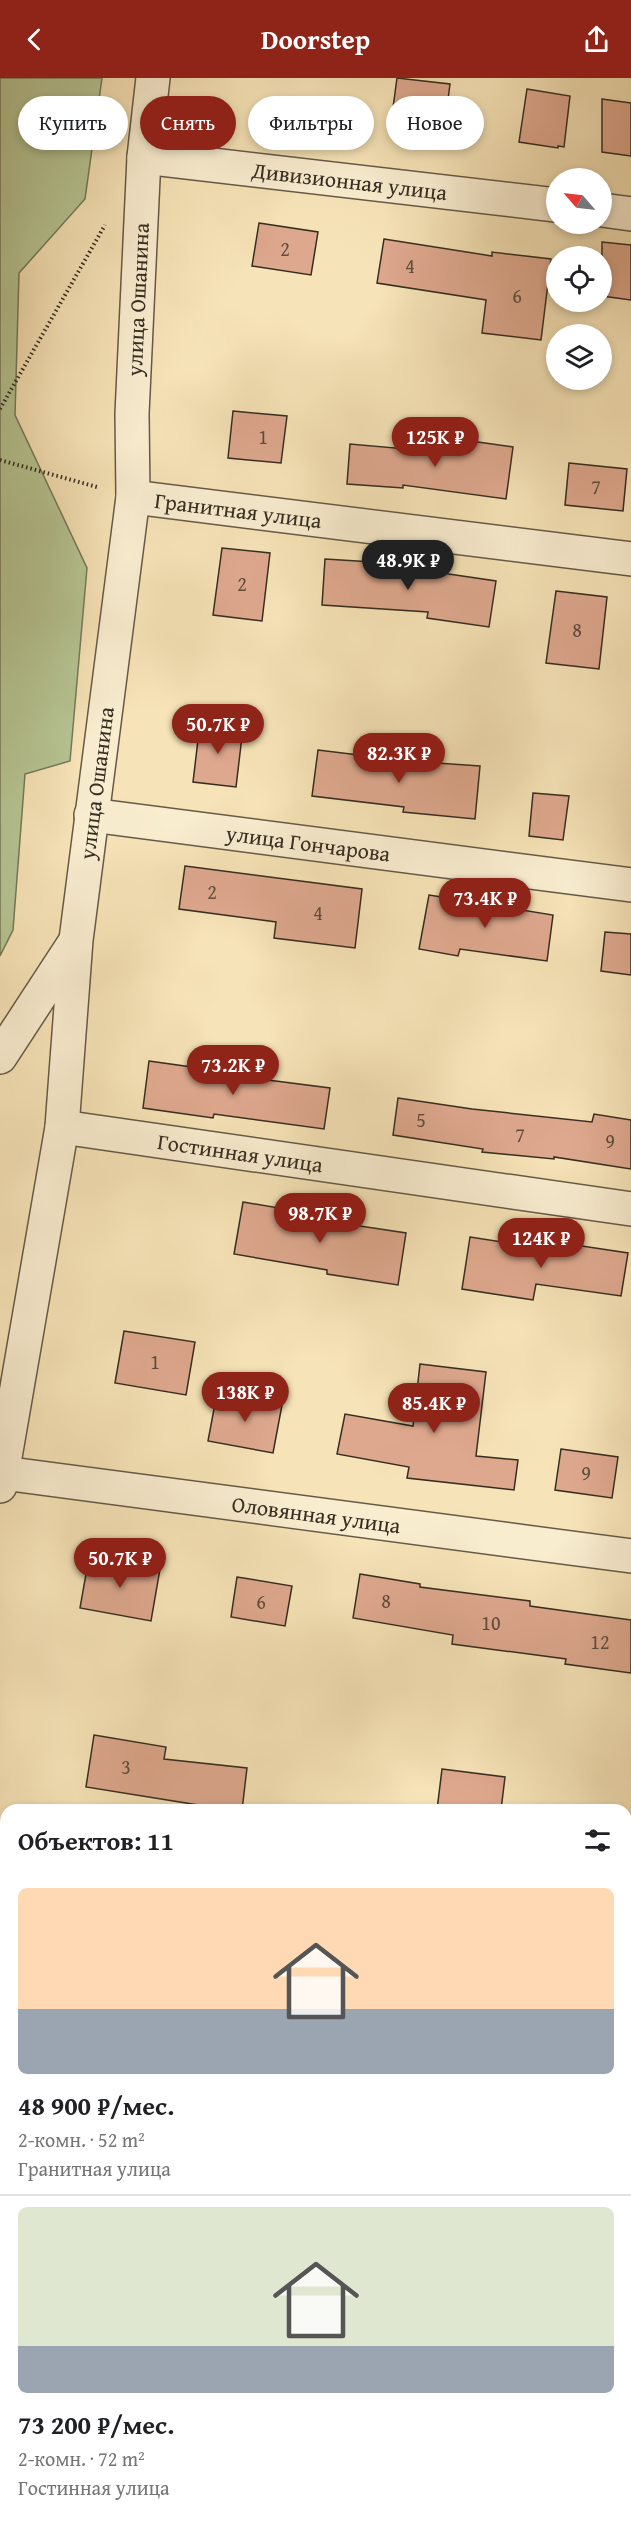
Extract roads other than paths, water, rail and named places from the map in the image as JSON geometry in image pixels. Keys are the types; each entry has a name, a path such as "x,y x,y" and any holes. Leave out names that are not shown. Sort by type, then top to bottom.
{"street":[{"name":"улица Ошанина","path":"2,1480 62,1127 75,940 133,497 132,414 144,157 153,78"},
{"name":"Дивизионная улица","path":"144,157 546,204"},
{"path":"612,211 631,213"},
{"name":"Гранитная улица","path":"133,497 631,559"},
{"name":"улица Гончарова","path":"91,815 631,885"},
{"path":"0,1057 75,940"},
{"name":"Гостинная улица","path":"62,1127 631,1209"},
{"name":"Оловянная улица","path":"2,1480 631,1556"}]}
